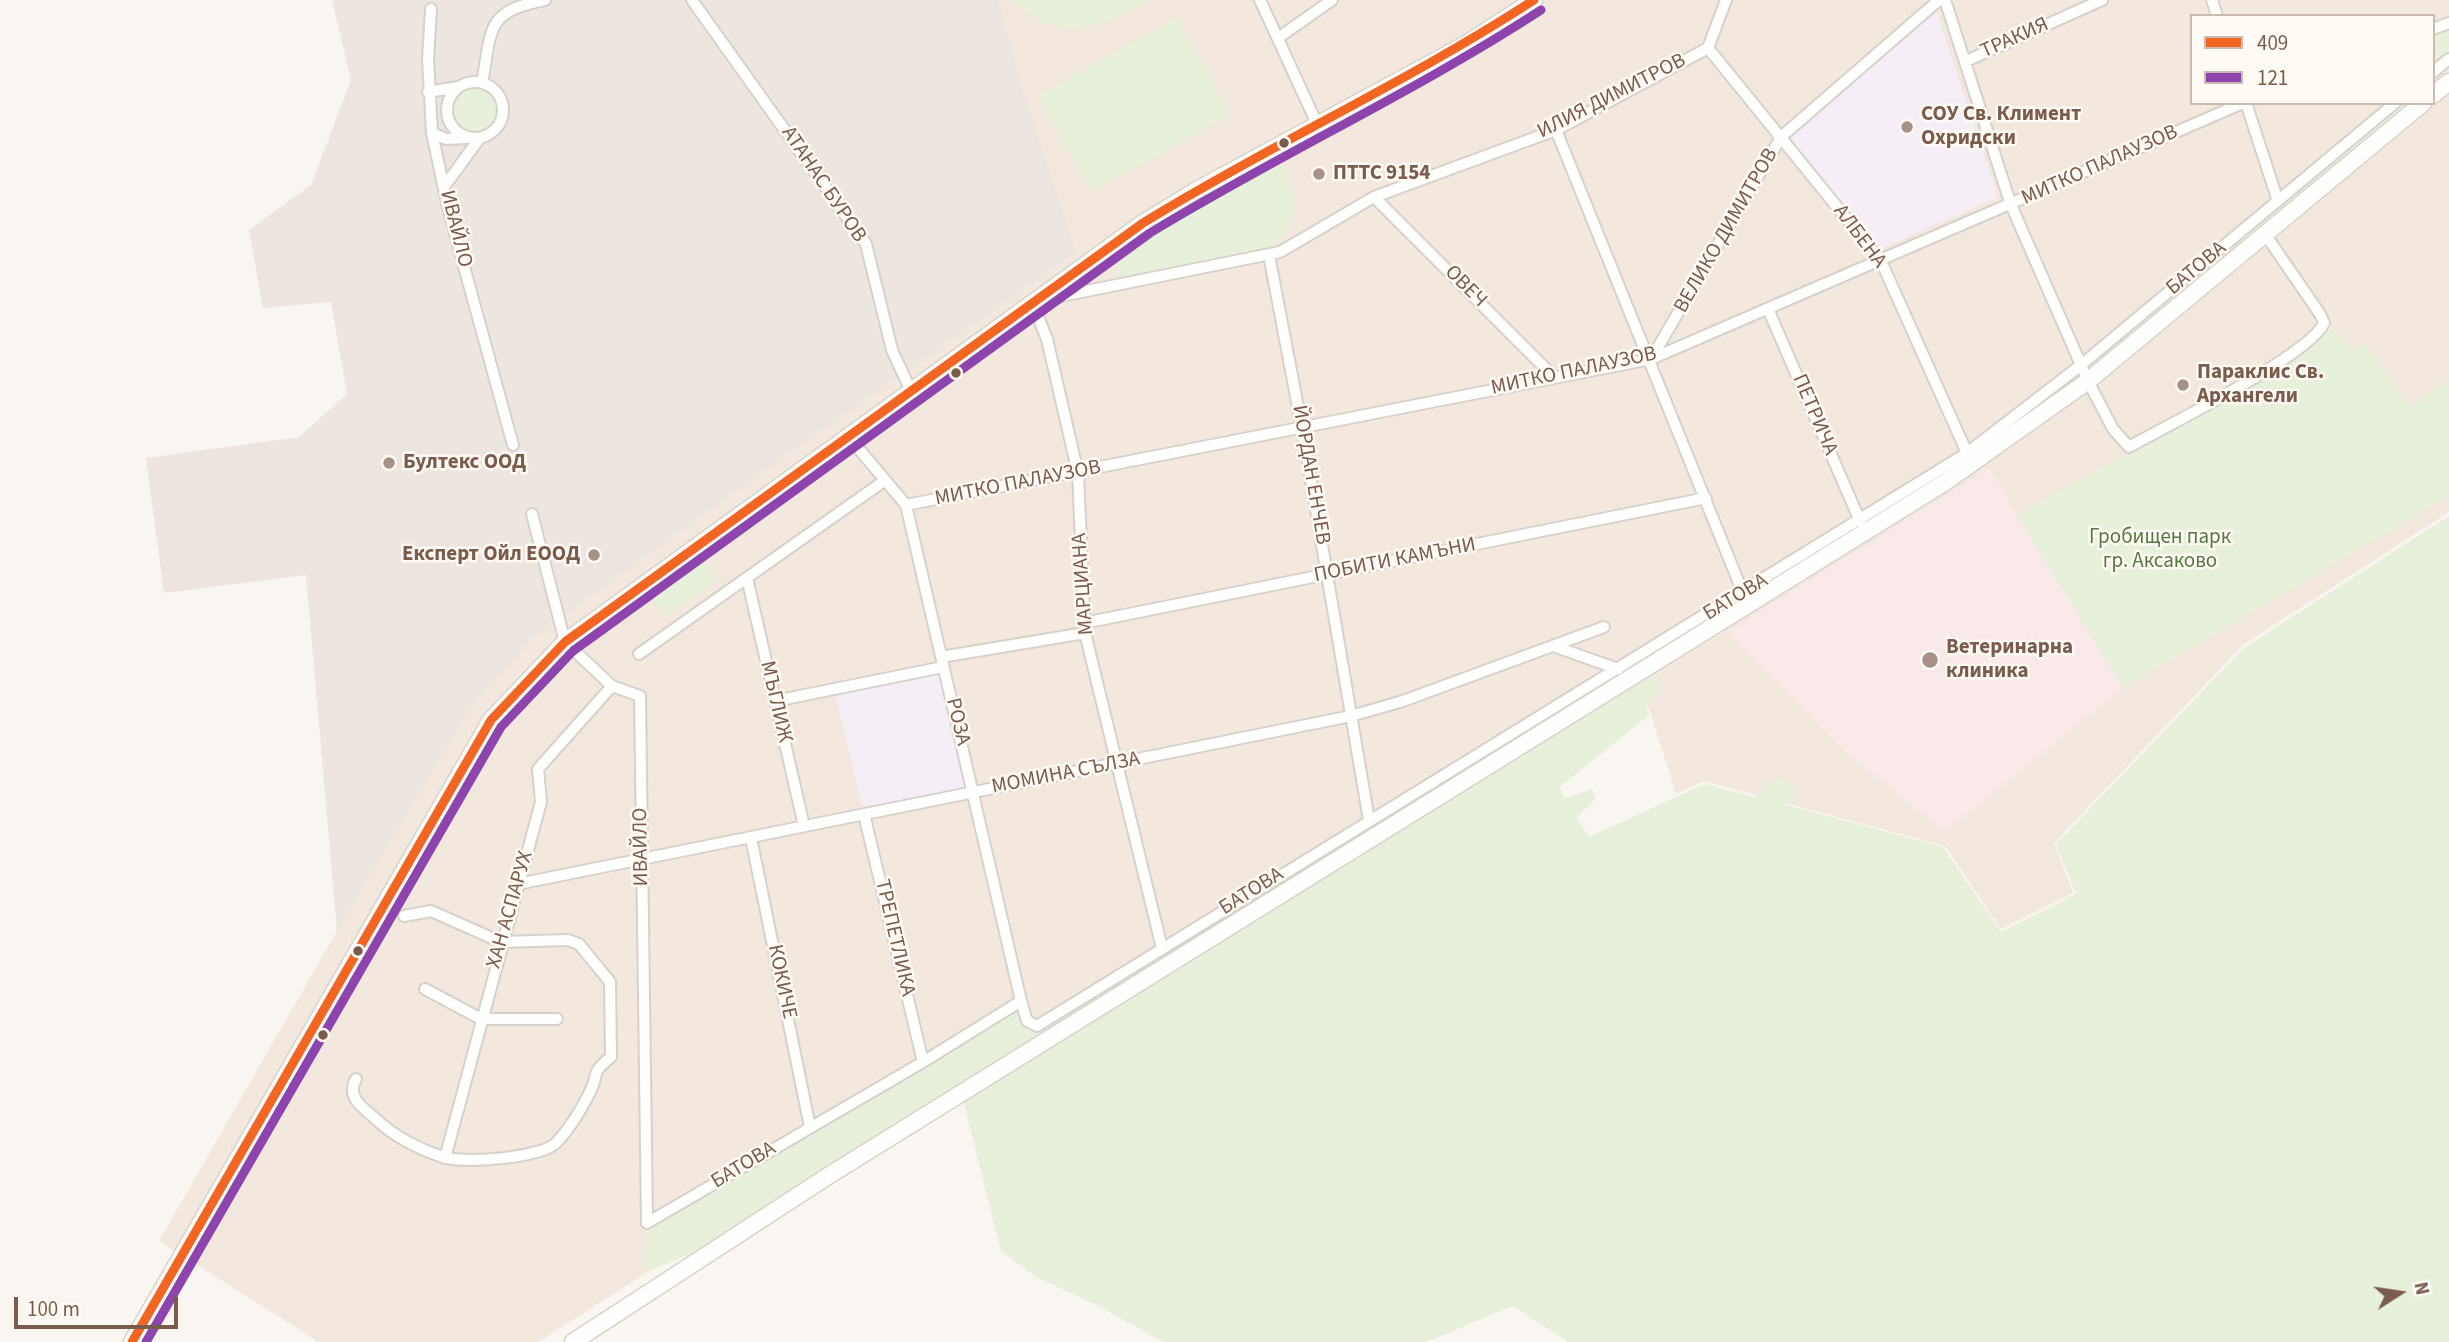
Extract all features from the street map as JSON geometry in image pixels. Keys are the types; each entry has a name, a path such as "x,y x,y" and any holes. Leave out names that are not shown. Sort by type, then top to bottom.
{"main road":[{"path":"132,1342 491,720 565,642 1032,302 1195,191 1466,44 1534,0"},
{"path":"2435,93 2449,82"},
{"path":"573,1342 840,1168 1944,484 2088,381 2421,105"}],"street":[{"path":"482,83 494,23 510,9 545,0"},
{"name":"АТАНАС БУРОВ","path":"692,0 866,244 892,350 911,391"},
{"path":"1259,0 1318,126"},
{"path":"1278,38 1332,0"},
{"name":"ИЛИЯ ДИМИТРОВ","path":"1032,302 1269,255 1374,197 1556,130 1708,48 1726,0"},
{"name":"ВЕЛИКО ДИМИТРОВ","path":"1651,359 1781,137 1939,0"},
{"path":"1945,0 2011,205 2088,381 2113,429 2129,447 2292,355 2313,340 2324,323 2265,234"},
{"name":"ТРАКИЯ","path":"1966,61 2102,0"},
{"name":"ИВАЙЛО","path":"431,9 428,92 432,133 513,445"},
{"name":"АЛБЕНА","path":"1708,48 1881,261 1967,453"},
{"path":"2435,70 2449,59"},
{"path":"428,92 482,83 498,94 503,113 496,130 474,138 446,139 432,133"},
{"path":"460,86 448,100 446,110 452,128 474,138"},
{"name":"МИТКО ПАЛАУЗОВ","path":"906,505 1651,359 2239,105"},
{"path":"2245,105 2278,201"},
{"name":"БАТОВА","path":"1031,1026 1037,1026 1368,820 1744,593 1967,453 2081,365 2393,105"},
{"path":"1556,130 1744,593"},
{"path":"444,187 474,138"},
{"name":"ОВЕЧ","path":"1374,197 1555,377"},
{"name":"ЙОРДАН ЕНЧЕВ","path":"1269,255 1328,575 1368,820"},
{"name":"МАРЦИАНА","path":"1032,302 1047,339 1078,472 1085,628 1162,948"},
{"name":"ПЕТРИЧА","path":"1768,309 1860,521"},
{"name":"РОЗА","path":"848,436 906,505 1021,1001 1031,1026"},
{"path":"639,654 884,481"},
{"name":"ПОБИТИ КАМЪНИ","path":"775,701 1085,628 1328,575 1706,498"},
{"path":"532,514 565,642"},
{"name":"МЪГЛИЖ","path":"747,578 804,826"},
{"name":"МОМИНА СЪЛЗА","path":"518,884 1351,716 1403,701 1604,627"},
{"name":"ИВАЙЛО","path":"565,642 612,686 640,696 647,1223"},
{"path":"1556,646 1618,669"},
{"name":"ХАН АСПАРУХ","path":"445,1158 501,942 541,802 538,769 612,686"},
{"name":"ТРЕПЕТЛИКА","path":"864,814 923,1062"},
{"name":"КОКИЧЕ","path":"751,838 810,1127"},
{"path":"356,1079 352,1090 356,1101 389,1132 445,1158 476,1159 546,1150 561,1137 591,1091 595,1072 611,1057 611,989 607,977 575,941 501,942 431,911 404,916"},
{"path":"425,989 481,1019 557,1019"},
{"name":"БАТОВА","path":"647,1223 923,1062 1021,1001"}],"shaded area":[{"path":"332,0 999,0 1024,93 1076,253 818,433 534,638 472,706 337,931 306,575 164,593 146,458 299,437 347,394 331,302 263,308 249,230 311,185 351,80"},
{"path":"999,0 2449,0 2449,512 2243,645 2054,843 2073,893 2001,929 1945,846 1704,781 1676,794 1635,664 717,1228 538,1342 319,1342 159,1241 337,931 472,706 534,638 818,433 1024,93"},
{"path":"1936,10 1998,197 1880,249 1790,138"},
{"name":"Ветеринарна клиника","path":"1989,468 2123,688 1945,832 1848,754 1727,632"},
{"path":"943,667 974,792 864,814 834,689"}],"green space":[{"path":"1013,0 1151,0 1098,24 1063,27 1046,23"},
{"path":"1177,18 1230,115 1091,192 1038,95"},
{"path":"2449,23 2449,70 2435,81 2435,28"},
{"path":"469,82 481,82 495,90 503,104 501,121 495,130 481,138 469,138 452,126 447,116 447,104 459,87"},
{"path":"2393,105 2407,105 2079,377 1957,471 697,1251 645,1273 647,1223 1021,1001 1031,1026 1967,453"},
{"path":"1283,164 1292,189 1294,210 1287,229 1270,249 1118,278 1117,258 1198,202"},
{"name":"Гробищен парк гр. Аксаково","path":"2334,327 2352,351 2363,343 2411,407 2447,380 2449,496 2123,688 2017,515 2300,356"},
{"path":"2449,516 2449,1342 1568,1342 1513,1306 1426,1342 1163,1342 1095,1304 1036,1277 1001,1251 963,1100 1638,680 1640,683 1659,671 1658,690 1646,706 1649,715 1559,788 1565,798 1592,789 1596,799 1577,817 1589,837 1705,784 1754,797 1773,780 1786,779 1794,787 1793,798 1786,805 1943,847 2001,932 2076,894 2056,844 2244,648"},
{"path":"701,555 718,580 665,617 648,592"}],"transit line":[{"name":"409","path":"132,1342 491,720 565,642 1143,223 1240,166 1438,58 1534,0"},
{"name":"121","path":"146,1342 501,727 573,651 1150,233 1396,96 1541,10"}],"place":[{"name":"СОУ Св. Климент Охридски","path":"1907,127"},
{"name":"ПТТС 9154","path":"1319,174"},
{"name":"Параклис Св. Архангели","path":"2183,385"},
{"name":"Бултекс ООД","path":"389,463"},
{"name":"Експерт Ойл ЕООД","path":"594,555"},
{"name":"Ветеринарна клиника","path":"1930,660"}]}
